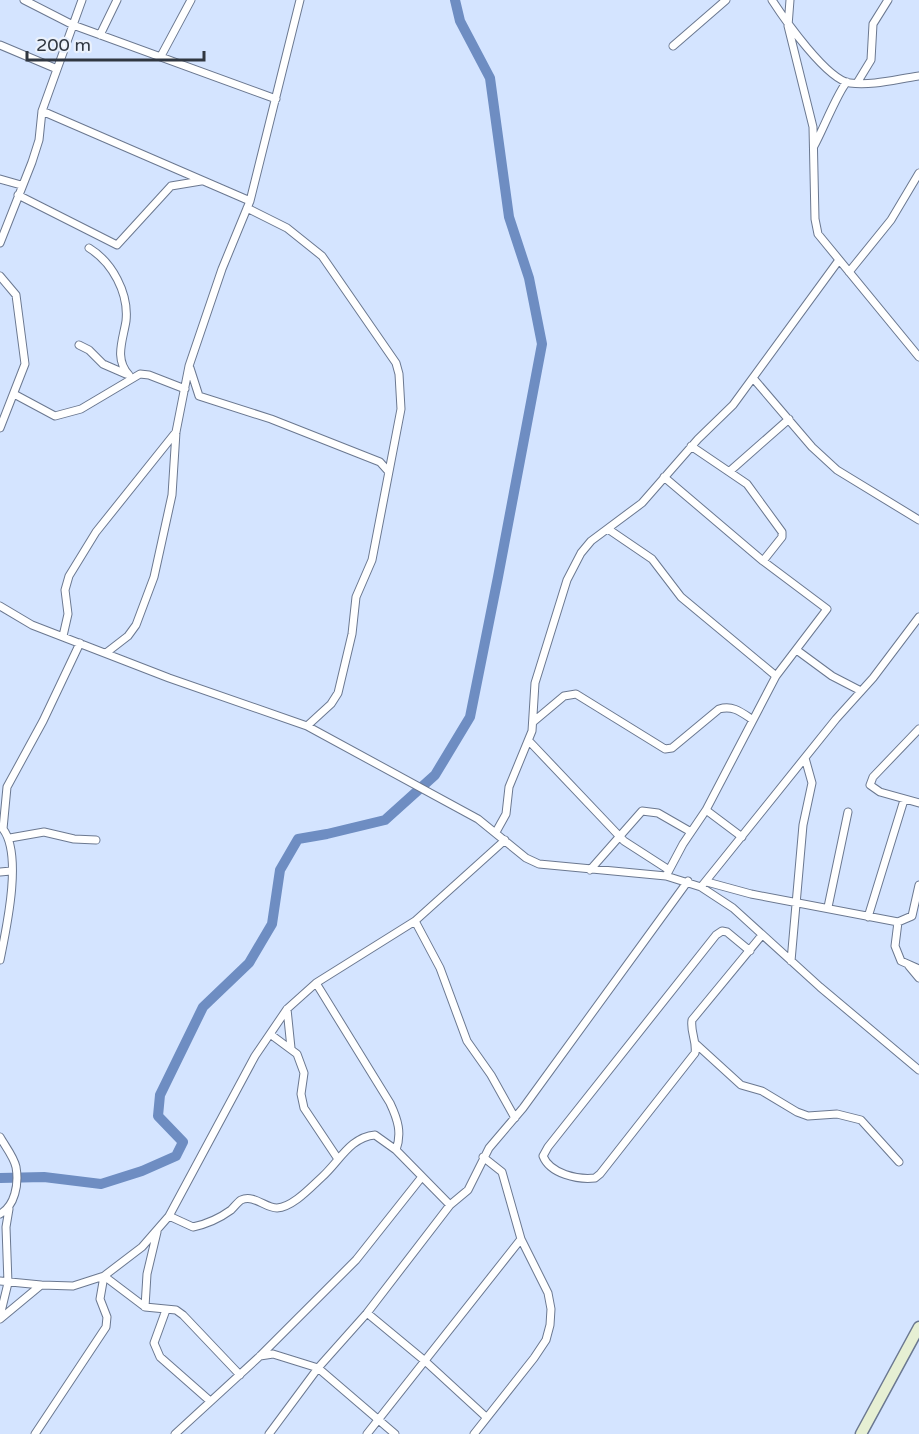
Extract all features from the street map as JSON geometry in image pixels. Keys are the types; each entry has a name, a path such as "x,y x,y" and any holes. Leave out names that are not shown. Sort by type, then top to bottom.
{"street":[{"path":"24,0 73,25 276,99"},
{"path":"0,243 39,140 42,111 82,0"},
{"path":"100,35 117,0"},
{"path":"160,56 191,0"},
{"path":"106,653 128,636 136,625 154,577 172,495 176,432 189,366 222,269 248,204 300,0"},
{"path":"673,46 726,0"},
{"path":"772,0 788,26 831,72 848,82 919,76"},
{"path":"789,0 788,26 809,108 814,147 815,219 818,234 919,357"},
{"path":"857,83 872,60 873,24 888,0"},
{"path":"0,45 57,69"},
{"path":"814,147 830,118 841,88 848,82"},
{"path":"42,111 204,181 287,228 322,256 396,363 399,374 401,410 372,560 356,597 352,634 338,693 331,704 307,726"},
{"path":"849,272 891,220 919,173"},
{"path":"1,180 21,185"},
{"path":"18,195 117,245 171,186 204,181"},
{"path":"89,248 100,254 121,285 126,318 120,361 131,376"},
{"path":"496,832 506,814 509,788 529,741 533,722 535,683 567,580 581,553 642,502 691,446 733,405 839,260"},
{"path":"0,276 16,295 25,364 0,428"},
{"path":"80,345 104,364 131,376 149,375 185,389"},
{"path":"189,366 199,396 279,422 380,462 388,471"},
{"path":"14,394 43,412 56,416 67,415 95,402 131,376"},
{"path":"753,378 837,470 919,520"},
{"path":"730,471 789,419"},
{"path":"63,636 68,614 65,590 69,576 96,532 176,432"},
{"path":"691,446 730,471 751,490 782,532 782,537 763,561"},
{"path":"664,477 763,561 827,609 798,651 776,676 706,810 667,873"},
{"path":"608,529 652,559 681,597 776,676"},
{"path":"0,606 32,625 169,678 307,726 438,796 496,832 526,858 539,864 590,870 667,873"},
{"path":"704,884 917,623"},
{"path":"0,960 11,900 10,838 2,828 7,802 2,789 43,721 80,643"},
{"path":"798,651 832,676 861,691"},
{"path":"533,722 564,696 576,694 665,749 678,743 718,709 728,707 736,709 753,720"},
{"path":"912,801 873,790 870,785 873,777 919,729"},
{"path":"529,741 637,852 667,873 688,881 897,922 909,919 917,904 919,885"},
{"path":"791,961 798,903 803,825 812,783 805,758"},
{"path":"868,917 912,801 919,795"},
{"path":"590,870 642,811 650,810 691,832"},
{"path":"706,810 742,837"},
{"path":"828,907 848,812"},
{"path":"10,838 44,832 74,839 96,840"},
{"path":"4,1282 41,1286 74,1286 104,1276 142,1247 169,1216 255,1056 287,1009 316,983 415,921 505,840"},
{"path":"0,872 11,872"},
{"path":"269,1434 318,1368 367,1313 450,1205 468,1190 483,1157 515,1118 688,881"},
{"path":"704,884 919,1070"},
{"path":"415,921 440,968 467,1041 491,1075 515,1118"},
{"path":"897,922 895,946 901,961 919,969"},
{"path":"750,951 727,932 722,931 716,935 548,1147 543,1156 545,1161 573,1178 595,1178 677,1079 695,1053 696,1044 692,1020 750,951 762,935"},
{"path":"908,964 919,978"},
{"path":"316,983 390,1103 399,1124 400,1138 396,1150"},
{"path":"287,1009 291,1048"},
{"path":"270,1034 297,1054 304,1073 301,1094 304,1108 338,1159"},
{"path":"696,1044 741,1085 762,1091 796,1112 808,1116 837,1114 861,1120 898,1162"},
{"path":"169,1216 193,1227 215,1220 242,1200 258,1200 270,1207 279,1208 307,1190 333,1167 351,1146 367,1136 375,1135 396,1150 450,1205"},
{"path":"0,1137 16,1165 14,1197 6,1227 4,1282 0,1313 17,1307 41,1286"},
{"path":"474,1434 546,1340 551,1309 548,1293 522,1239 502,1172 483,1157"},
{"path":"175,1434 260,1356 364,1251 421,1178"},
{"path":"0,1214 9,1209"},
{"path":"145,1307 147,1274 157,1232"},
{"path":"367,1434 377,1418 522,1239"},
{"path":"104,1276 145,1307 176,1310 183,1315 240,1375"},
{"path":"35,1434 106,1327 107,1317 100,1299 104,1276"},
{"path":"166,1310 154,1343 155,1349 160,1357 210,1401"},
{"path":"367,1313 425,1361 486,1417"},
{"path":"861,1434 919,1328"},
{"path":"260,1356 273,1354 318,1368 395,1434"}],"waterway":[{"path":"0,1178 44,1177 101,1184 142,1171 176,1156 183,1142 158,1116 160,1095 203,1007 249,963 272,924 280,870 298,839 385,820 435,775 470,717 542,344 529,278 509,217 490,78 460,21 455,0"}]}
